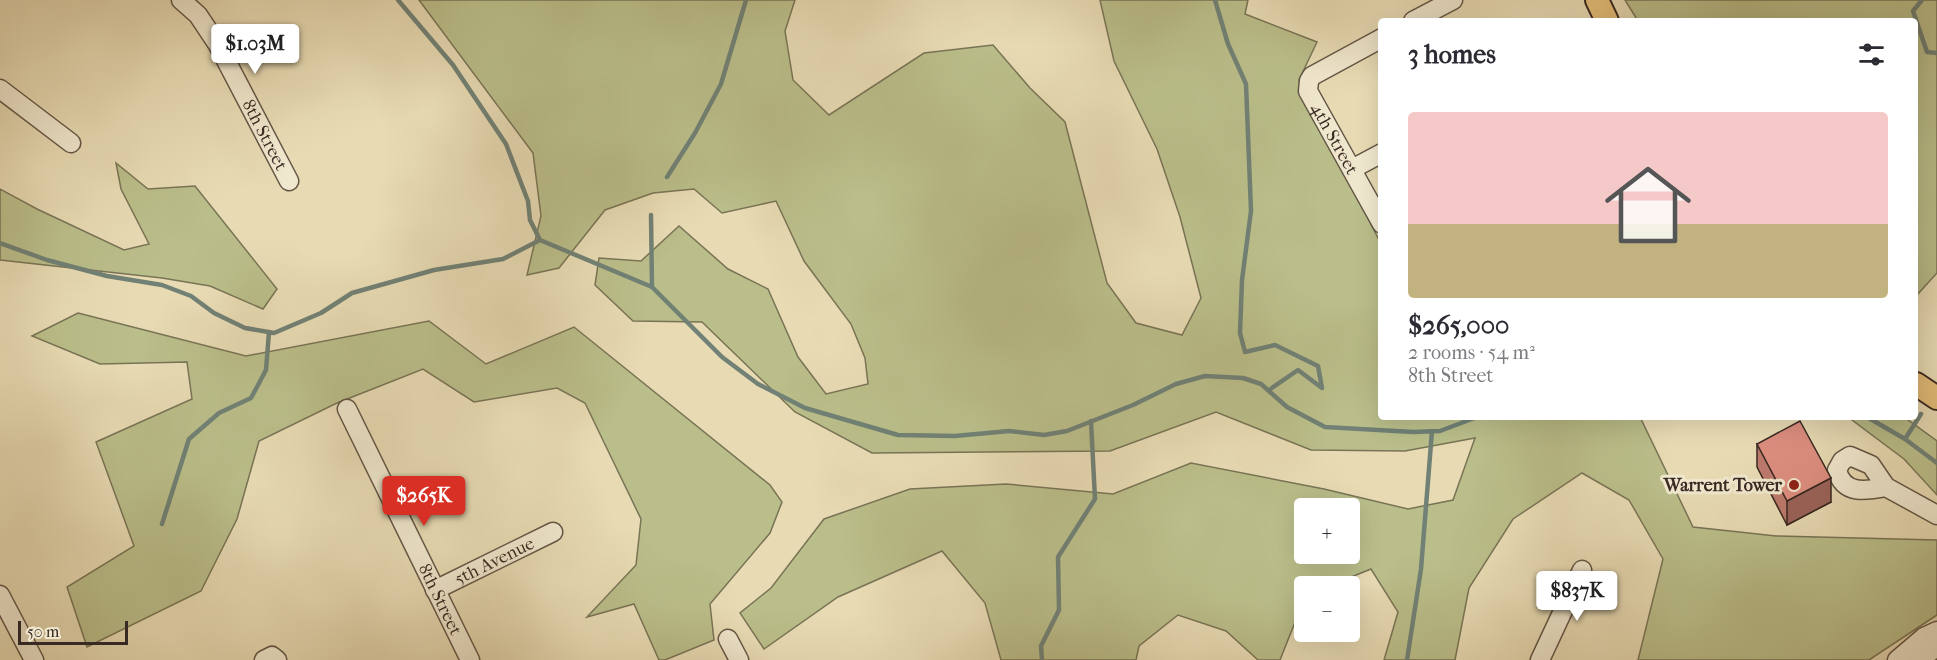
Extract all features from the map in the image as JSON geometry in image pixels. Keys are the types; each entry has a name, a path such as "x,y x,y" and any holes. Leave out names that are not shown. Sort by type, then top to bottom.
{"main road":[{"path":"1597,0 1606,18"},
{"path":"1918,385 1937,398"}],"street":[{"name":"8th Street","path":"181,0 198,15 218,45 289,181"},
{"path":"1419,18 1453,0"},
{"name":"4th Street","path":"1378,40 1312,76 1308,85 1308,91 1378,217"},
{"path":"0,89 71,143"},
{"path":"1352,169 1378,155"},
{"name":"8th Street","path":"347,409 470,660"},
{"path":"1886,487 1937,515"},
{"name":"5th Avenue","path":"435,590 553,532"},
{"path":"1540,660 1582,570"},
{"path":"0,595 34,660"},
{"path":"1897,660 1924,637 1937,631"},
{"path":"728,639 739,660"},
{"path":"1919,660 1937,647"}],"green space":[{"path":"419,0 795,0 785,31 793,80 829,115 924,53 993,45 1030,88 1065,122 1107,283 1136,323 1182,335 1201,298 1180,217 1157,149 1114,61 1100,0 1248,0 1245,14 1317,42 1299,80 1378,238 1378,420 1641,420 1693,527 1776,536 1937,540 1937,615 1869,660 1638,660 1663,559 1629,500 1582,473 1513,519 1469,588 1455,660 1384,660 1398,612 1371,569 1354,576 1294,576 1294,625 1280,660 1258,660 1226,631 1178,615 1139,646 1136,660 1001,660 985,603 942,551 838,597 764,649 740,613 771,588 824,519 910,489 1006,484 1113,494 1191,463 1324,489 1408,509 1453,500 1475,438 1405,451 1311,450 1216,412 1110,451 872,453 795,412 702,322 633,321 595,285 599,258 641,261 679,226 728,269 768,289 798,357 826,394 868,384 865,358 851,324 804,261 776,201 722,213 694,189 653,193 605,210 559,268 527,275 541,216 533,153"},
{"path":"1625,0 1937,0 1937,273 1918,294 1918,18 1636,18"},
{"path":"116,163 148,189 195,186 277,289 263,309 210,286 162,278 0,260 0,189 124,250 149,244 121,189"},
{"path":"78,313 246,356 429,321 486,364 574,327 770,485 782,502 770,533 710,604 714,640 665,660 659,660 634,604 587,617 636,565 641,519 585,403 557,388 474,402 423,369 337,403 259,441 237,519 201,591 87,647 67,587 134,546 96,442 192,399 187,362 100,364 32,336"},
{"path":"1852,420 1908,420 1937,441 1937,495 1904,459"}],"building":[{"path":"1800,421 1831,478 1787,501 1757,444"}],"waterway":[{"path":"398,0 453,65 506,144 528,201 530,220 540,240 652,287 722,357 758,384 805,408 898,435 955,436 1009,431 1044,435 1067,431 1133,405 1176,384 1205,376 1243,378 1261,384 1287,407 1325,427 1413,432 1440,431 1469,420"},
{"path":"667,177 695,133 721,84 746,0"},
{"path":"1215,0 1228,44 1246,84 1251,211 1242,280 1240,333 1245,352 1275,345 1318,366 1322,388 1298,370 1269,390"},
{"path":"1915,18 1913,11 1922,0"},
{"path":"1918,26 1927,52 1937,53"},
{"path":"651,215 652,287"},
{"path":"0,243 47,260 107,276 162,285 191,296 214,313 245,328 274,333 321,313 352,293 434,270 503,259 540,240"},
{"path":"162,524 189,439 219,413 251,398 266,370 269,332"},
{"path":"1918,419 1921,414"},
{"path":"1872,420 1905,439 1937,463"},
{"path":"1905,439 1917,420"},
{"path":"1042,660 1041,646 1059,610 1058,557 1095,499 1091,421"},
{"path":"1407,660 1421,569 1432,431"}],"place":[{"name":"Warrent Tower","path":"1794,485"}]}
